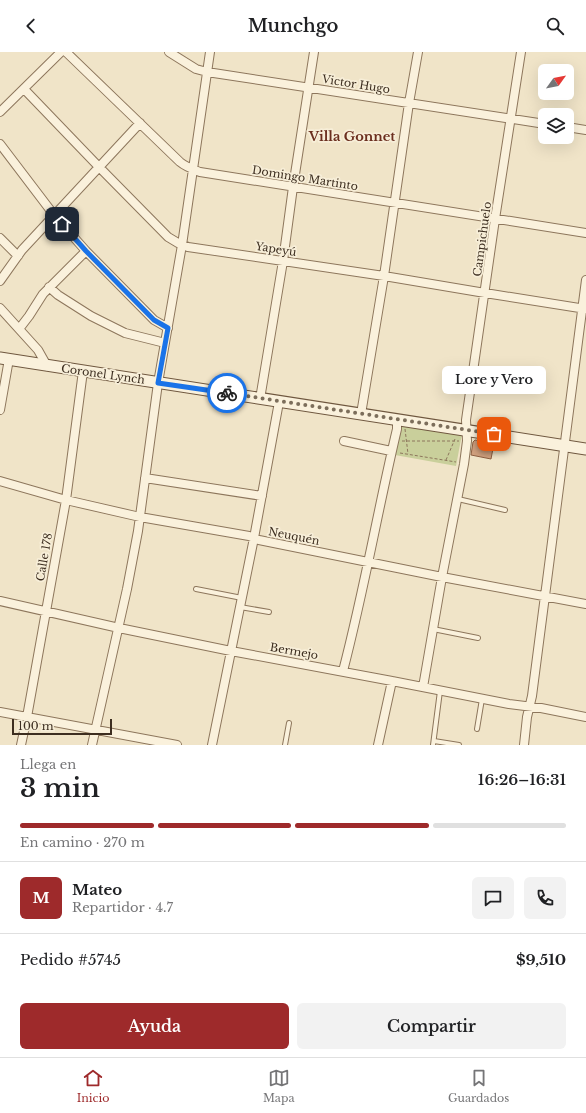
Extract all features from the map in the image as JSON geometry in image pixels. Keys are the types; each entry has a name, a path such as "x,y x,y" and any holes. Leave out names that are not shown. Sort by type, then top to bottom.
{"main road":[{"name":"Coronel Lynch","path":"4,359 361,414 400,424 586,449"}],"street":[{"path":"0,112 61,52"},
{"name":"Domingo Martinto","path":"66,52 180,162 192,170 586,233"},
{"name":"Victor Hugo","path":"169,52 196,69 207,72 538,123"},
{"path":"92,745 119,628 138,531 158,383 182,245 210,52"},
{"path":"260,398 283,261 314,52"},
{"path":"361,414 384,276 409,103 418,52"},
{"name":"Campichuelo","path":"423,687 442,577 464,464 463,433 522,52"},
{"name":"Yapeyú","path":"24,89 168,237 182,245 584,308"},
{"path":"0,281 18,256 54,215 140,123"},
{"path":"574,128 586,130"},
{"path":"0,144 54,215 86,251 154,320 168,328"},
{"path":"0,238 18,256"},
{"path":"19,329 49,287 86,251"},
{"path":"524,745 584,308 586,280"},
{"path":"49,287 58,295 91,316 125,334 165,343"},
{"path":"0,308 38,350 47,366"},
{"path":"0,410 4,359"},
{"name":"Calle 178","path":"21,745 66,500 83,371"},
{"path":"212,745 254,538 279,402"},
{"path":"343,671 400,424"},
{"path":"344,441 393,452"},
{"path":"146,478 262,496"},
{"name":"Neuquén","path":"0,481 66,500 140,516 442,577 586,604"},
{"name":"Bermejo","path":"0,601 119,628 231,651 343,671 482,699 586,717"},
{"path":"378,745 392,681"},
{"path":"0,712 95,729 136,741 177,745"}],"lane":[{"path":"458,499 505,510"},
{"path":"196,589 242,598"},
{"path":"240,607 269,612"},
{"path":"433,629 478,638"},
{"path":"440,691 433,743 459,745"},
{"path":"477,729 482,699"},
{"path":"285,745 289,723"}],"path":[{"path":"400,424 405,428 408,454"},
{"path":"446,460 456,436 463,433"},
{"path":"398,441 454,442 463,433"},
{"path":"393,452 464,464"}],"green space":[{"path":"406,426 462,434 456,466 395,455 401,427"}],"building":[{"path":"475,440 494,443 491,459 471,455 473,442"}],"way so far":[{"path":"227,393 494,434"}],"place":[{"name":"Lore y Vero","path":"494,434"}],"district":[{"name":"Villa Gonnet","path":"352,136"}],"route":[{"path":"62,224 86,251 154,320 168,328 158,383 227,393"}]}
